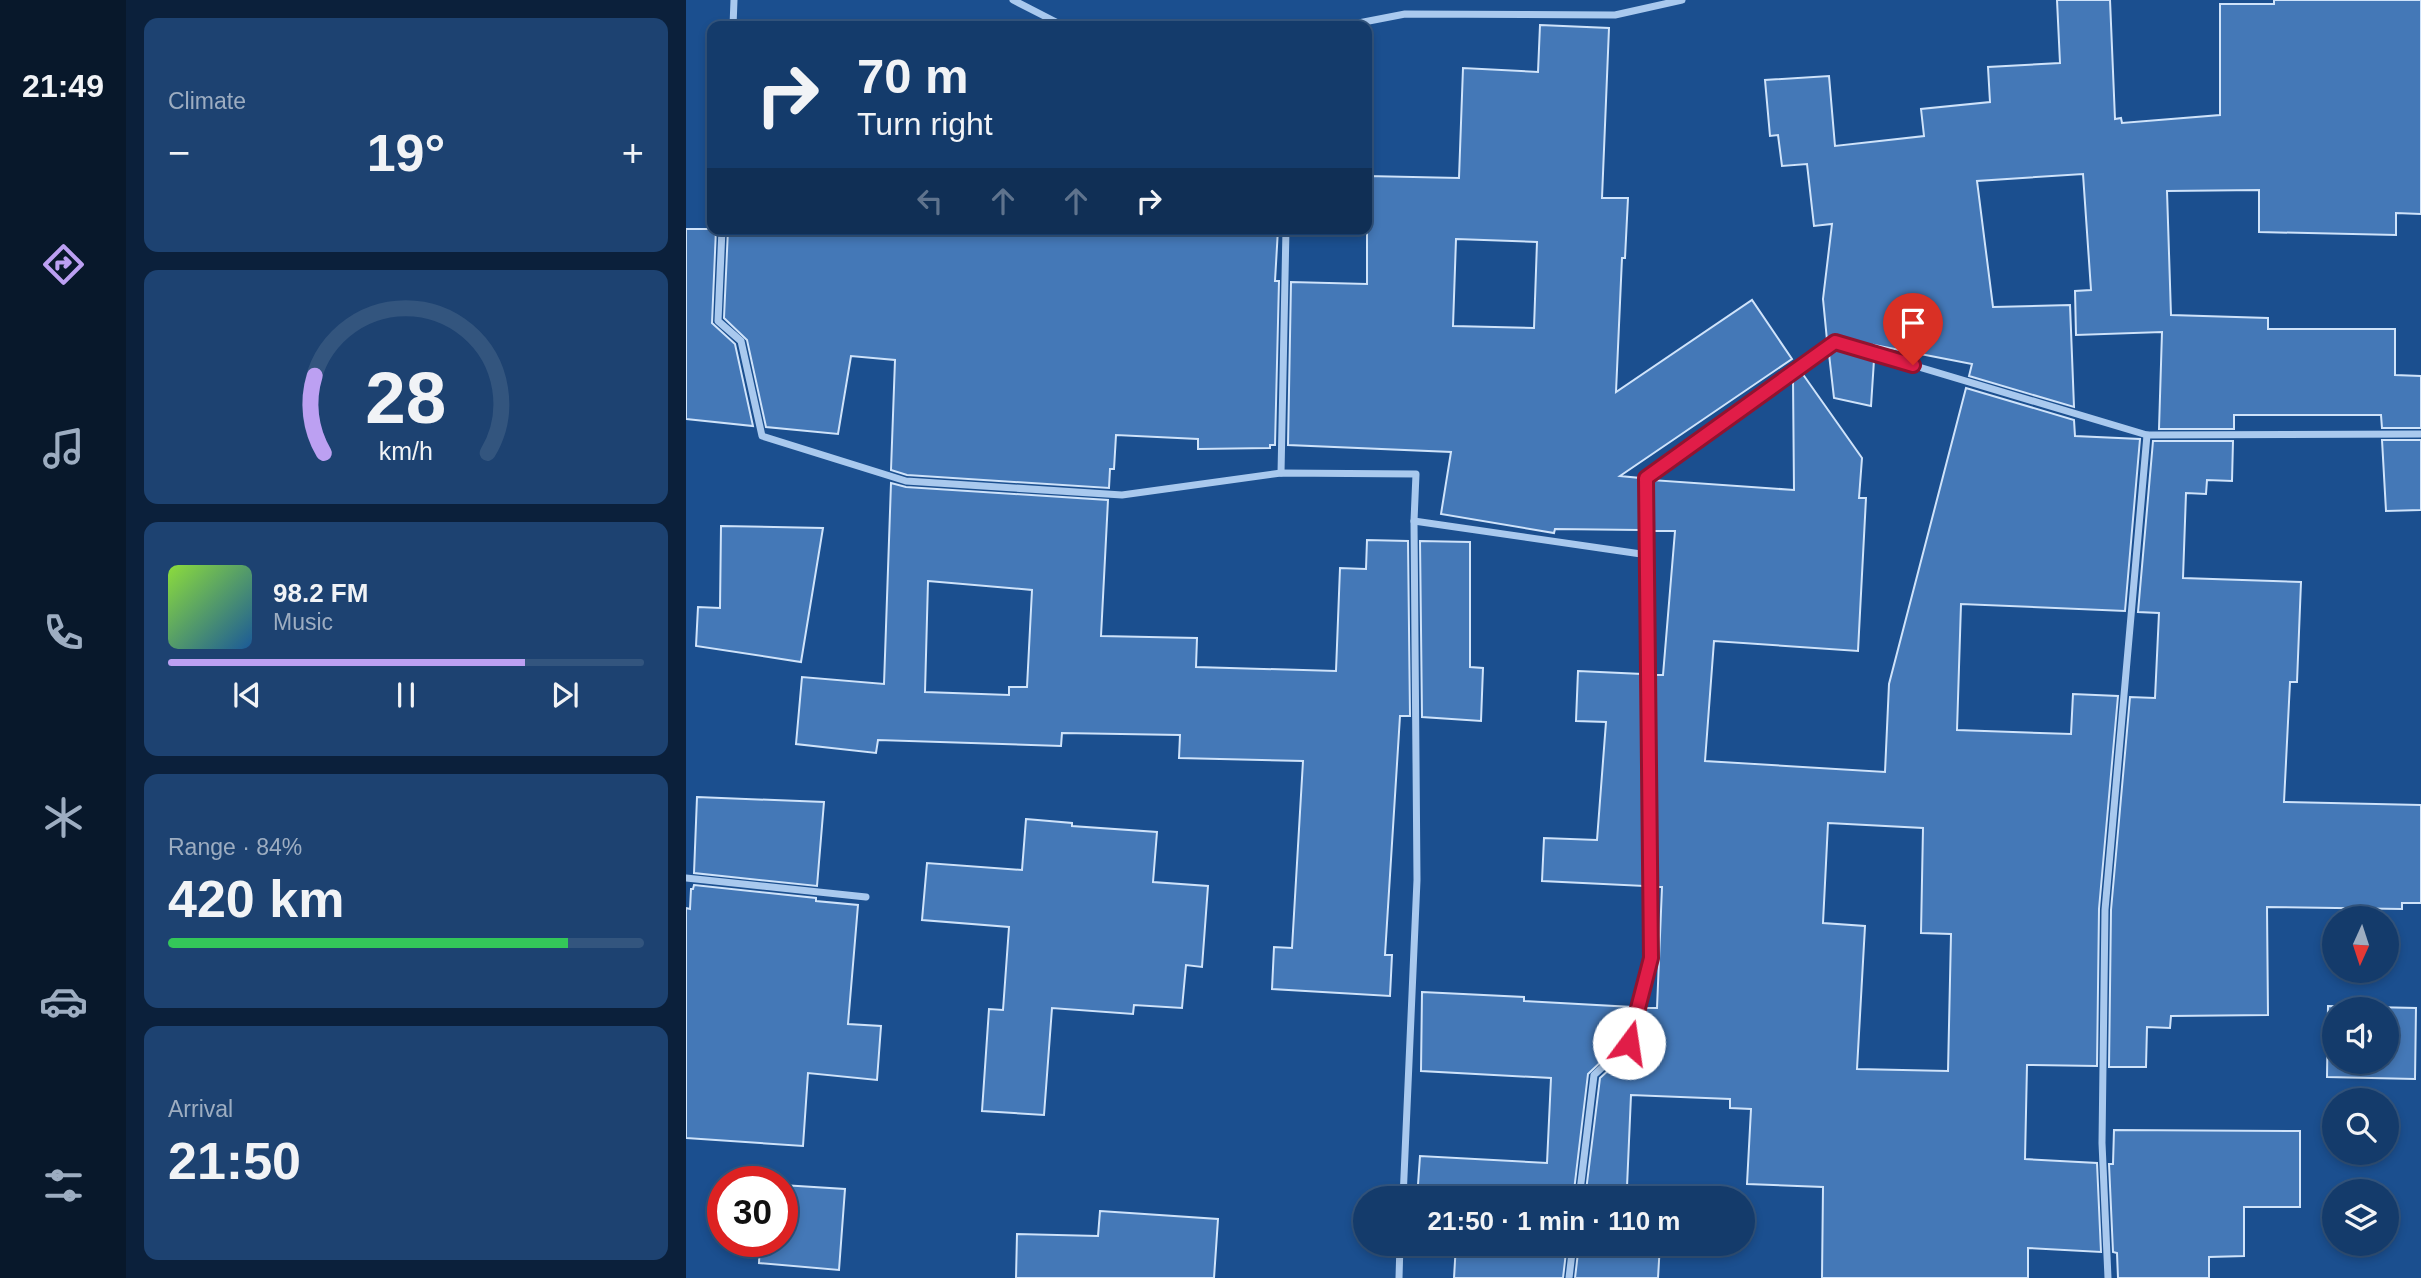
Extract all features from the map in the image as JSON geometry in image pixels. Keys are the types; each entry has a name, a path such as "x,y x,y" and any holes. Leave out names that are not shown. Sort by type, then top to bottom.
{"street":[{"path":"733,21 734,0"},
{"path":"1013,0 1054,21"},
{"path":"1369,21 1405,14 1615,15 1682,0"},
{"path":"722,235 718,321 741,341 762,436 906,481 1122,495 1280,474 1416,474 1414,522 1417,880 1404,1186"},
{"path":"1280,474 1286,235"},
{"path":"1581,1186 1594,1074 1629,1043 1651,958 1646,478 1835,342 2147,435 2421,434"},
{"path":"2108,1278 2102,1143 2105,910 2147,435"},
{"path":"1414,522 1648,555"},
{"path":"686,877 866,897"},
{"path":"1399,1278 1400,1256"},
{"path":"1569,1278 1572,1256"}],"building":[{"path":"2057,0 2110,0 2115,119 2121,118 2122,123 2220,115 2220,4 2274,4 2274,0 2421,0 2421,214 2396,213 2396,235 2259,232 2259,190 2167,191 2171,315 2268,318 2268,329 2395,329 2395,375 2421,376 2421,428 2382,428 2381,415 2234,415 2234,429 2159,429 2162,332 2076,335 2075,291 2091,290 2083,174 1977,181 1993,307 2070,305 2074,407 1969,376 1972,364 1874,347 1836,336 1827,340 1823,299 1832,224 1814,226 1807,164 1782,166 1778,135 1770,136 1765,80 1829,76 1835,146 1924,136 1921,109 1990,102 1988,67 2060,63"},
{"path":"1540,25 1609,28 1602,198 1628,198 1625,258 1622,258 1616,392 1752,300 1792,359 1620,476 1640,478 1640,530 1555,529 1554,533 1441,514 1451,452 1288,445 1291,282 1367,284 1367,235 1372,235 1372,176 1459,178 1463,68 1538,72","holes":["1456,239 1537,242 1534,328 1453,326"]},
{"path":"686,229 707,229 707,235 716,235 712,323 735,344 753,426 686,419"},
{"path":"728,235 1278,235 1275,445 1270,445 1270,448 1198,449 1198,439 1116,435 1114,469 1110,469 1109,488 907,475 891,470 895,360 851,356 838,434 766,427 747,340 724,318"},
{"path":"1836,349 1874,360 1871,406 1834,398 1829,354"},
{"path":"1802,373 1862,458 1859,498 1866,498 1858,651 1714,641 1705,761 1885,772 1889,684 1966,388 2074,420 2075,436 2140,439 2125,611 1961,604 1957,730 2071,734 2073,694 2118,696 2099,909 2097,1066 2027,1065 2025,1159 2097,1163 2101,1252 2028,1248 2028,1278 1822,1278 1823,1187 1747,1184 1751,1109 1730,1108 1730,1099 1631,1095 1627,1186 1587,1186 1600,1078 1634,1047 1644,1008 1657,1008 1662,887 1656,887 1654,675 1663,675 1675,531 1653,531 1652,480 1794,490 1793,379","holes":["1828,823 1923,828 1921,933 1951,934 1948,1071 1857,1069 1865,926 1823,923"]},
{"path":"2382,440 2421,440 2421,510 2386,511"},
{"path":"2153,441 2233,441 2232,481 2207,480 2206,494 2186,493 2183,578 2301,582 2297,682 2290,682 2284,802 2421,805 2421,903 2402,903 2402,909 2399,906 2267,907 2268,1015 2171,1016 2170,1028 2147,1027 2146,1067 2109,1067 2111,910 2130,697 2155,698 2159,613 2138,612"},
{"path":"891,483 906,487 1108,500 1101,636 1197,638 1196,667 1336,671 1340,568 1366,569 1367,540 1408,541 1410,716 1400,716 1385,955 1392,955 1390,996 1272,989 1274,947 1292,948 1303,761 1179,758 1180,735 1062,733 1061,746 878,740 876,753 796,744 802,677 884,684","holes":["928,581 1032,590 1027,687 1009,687 1009,695 925,692"]},
{"path":"721,526 823,528 801,662 696,646 698,607 720,608"},
{"path":"1420,541 1470,542 1470,667 1483,668 1481,721 1422,717"},
{"path":"1578,671 1642,674 1644,886 1542,881 1544,838 1597,840 1606,722 1576,721"},
{"path":"697,797 824,802 817,886 694,873"},
{"path":"1026,819 1072,823 1072,826 1157,832 1153,882 1208,886 1202,967 1186,965 1182,1008 1134,1005 1133,1014 1052,1008 1044,1115 982,1111 989,1009 1003,1010 1009,927 922,920 927,863 1022,870"},
{"path":"694,885 858,905 848,1024 881,1026 877,1080 808,1073 803,1146 686,1138 686,908 690,909 691,889"},
{"path":"1422,992 1524,997 1524,1001 1632,1007 1624,1040 1588,1074 1575,1186 1418,1186 1420,1156 1547,1163 1551,1078 1421,1071"},
{"path":"2399,1008 2416,1008 2415,1079 2327,1077 2327,1074 2399,1074"},
{"path":"2114,1130 2300,1131 2300,1207 2244,1207 2244,1256 2209,1257 2209,1278 2118,1278 2117,1253 2113,1252 2109,1164 2113,1164"},
{"path":"798,1186 845,1189 839,1270 759,1263 759,1257 798,1257"},
{"path":"1100,1211 1218,1219 1214,1278 1016,1278 1017,1234 1098,1236"},
{"path":"1455,1256 1566,1256 1563,1278 1454,1278"},
{"path":"1578,1256 1659,1256 1658,1278 1575,1278"}],"route":[{"path":"1629,1043 1651,958 1646,478 1835,342 1913,365"}]}
